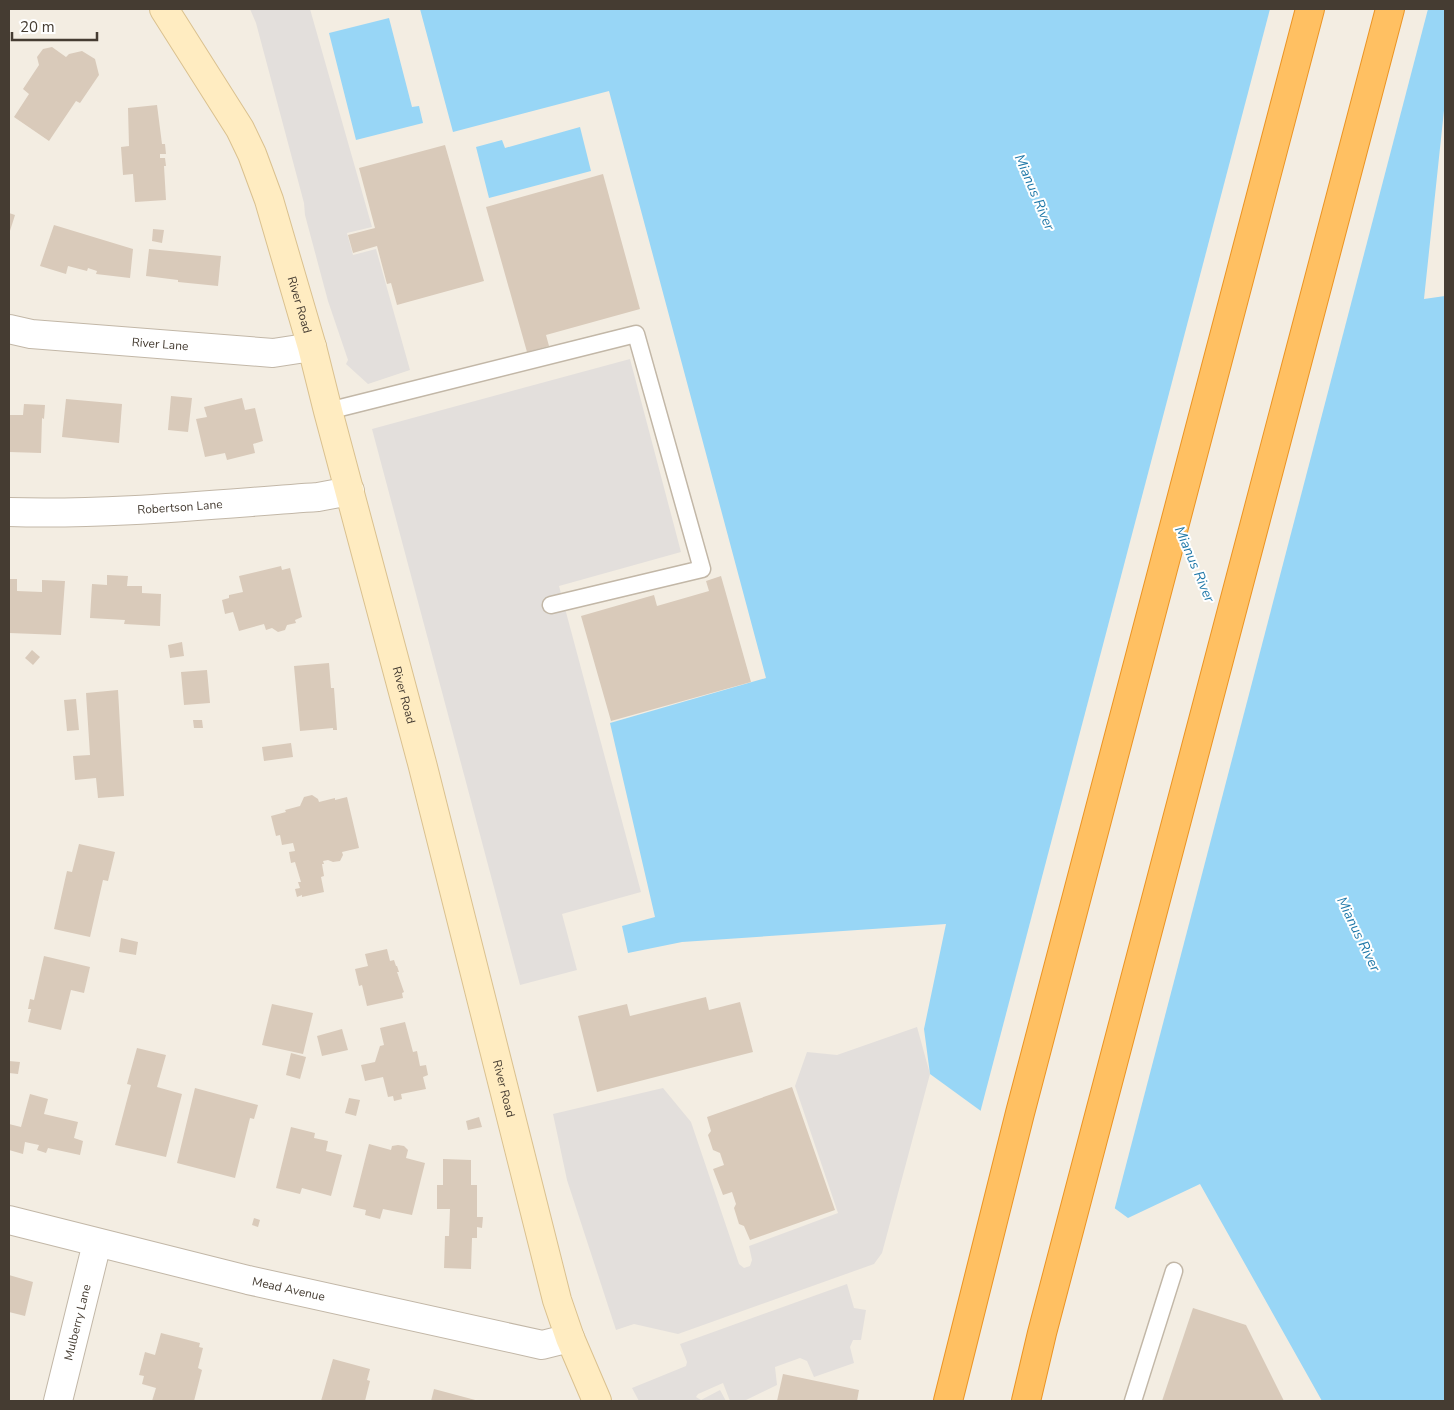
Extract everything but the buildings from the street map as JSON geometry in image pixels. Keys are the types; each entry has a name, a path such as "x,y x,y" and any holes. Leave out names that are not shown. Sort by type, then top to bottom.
{"highway":[{"path":"948,1401 1023,1103 1310,9"},
{"path":"1026,1401 1042,1333 1390,9"}],"main road":[{"name":"River Road","path":"164,9 229,111 252,154 269,200 312,347 422,762 557,1300 570,1338 597,1401"}],"street":[{"name":"River Lane","path":"9,329 31,334 273,353 312,347"},
{"name":"Robertson Lane","path":"9,512 45,513 120,510 318,497 350,491"},
{"name":"Mead Avenue","path":"9,1220 97,1244 248,1280 542,1345 570,1338"},
{"name":"Mulberry Lane","path":"58,1401 97,1244"}],"lane":[{"path":"328,412 636,334 702,569 552,605"},
{"path":"1132,1401 1174,1271"}],"shaded area":[{"path":"250,9 310,9 372,227 347,233 353,255 376,249 410,370 368,384 346,364 348,360 328,301 256,23"},
{"path":"630,359 681,552 559,586 641,892 562,914 577,970 520,985 372,429"},
{"path":"917,1027 930,1074 882,1253 874,1264 678,1334 634,1324 616,1330 567,1180 553,1114 663,1088 691,1122 739,1264 744,1268 750,1266 752,1260 749,1246 838,1213 795,1086 807,1052 837,1055"},
{"path":"847,1284 854,1308 866,1310 861,1340 853,1340 850,1347 854,1363 814,1377 807,1361 800,1358 775,1367 777,1385 744,1401 730,1401 723,1383 698,1394 696,1397 701,1400 720,1390 726,1401 639,1401 632,1388 686,1366 687,1362 680,1344"}],"water":[{"name":"Mianus River","path":"420,9 1445,9 1445,101 1424,299 1445,296 1445,1401 1322,1401 1200,1184 1128,1218 930,1074 924,1029 946,924 682,942 628,953 622,926 655,917 610,723 766,678 609,91 453,132"},
{"path":"389,18 412,107 419,106 423,123 356,140 329,33"},
{"path":"580,127 591,171 489,198 476,147 502,140 505,148"}],"pier":[{"path":"1270,9 1428,9 1114,1211 980,1113"}]}
